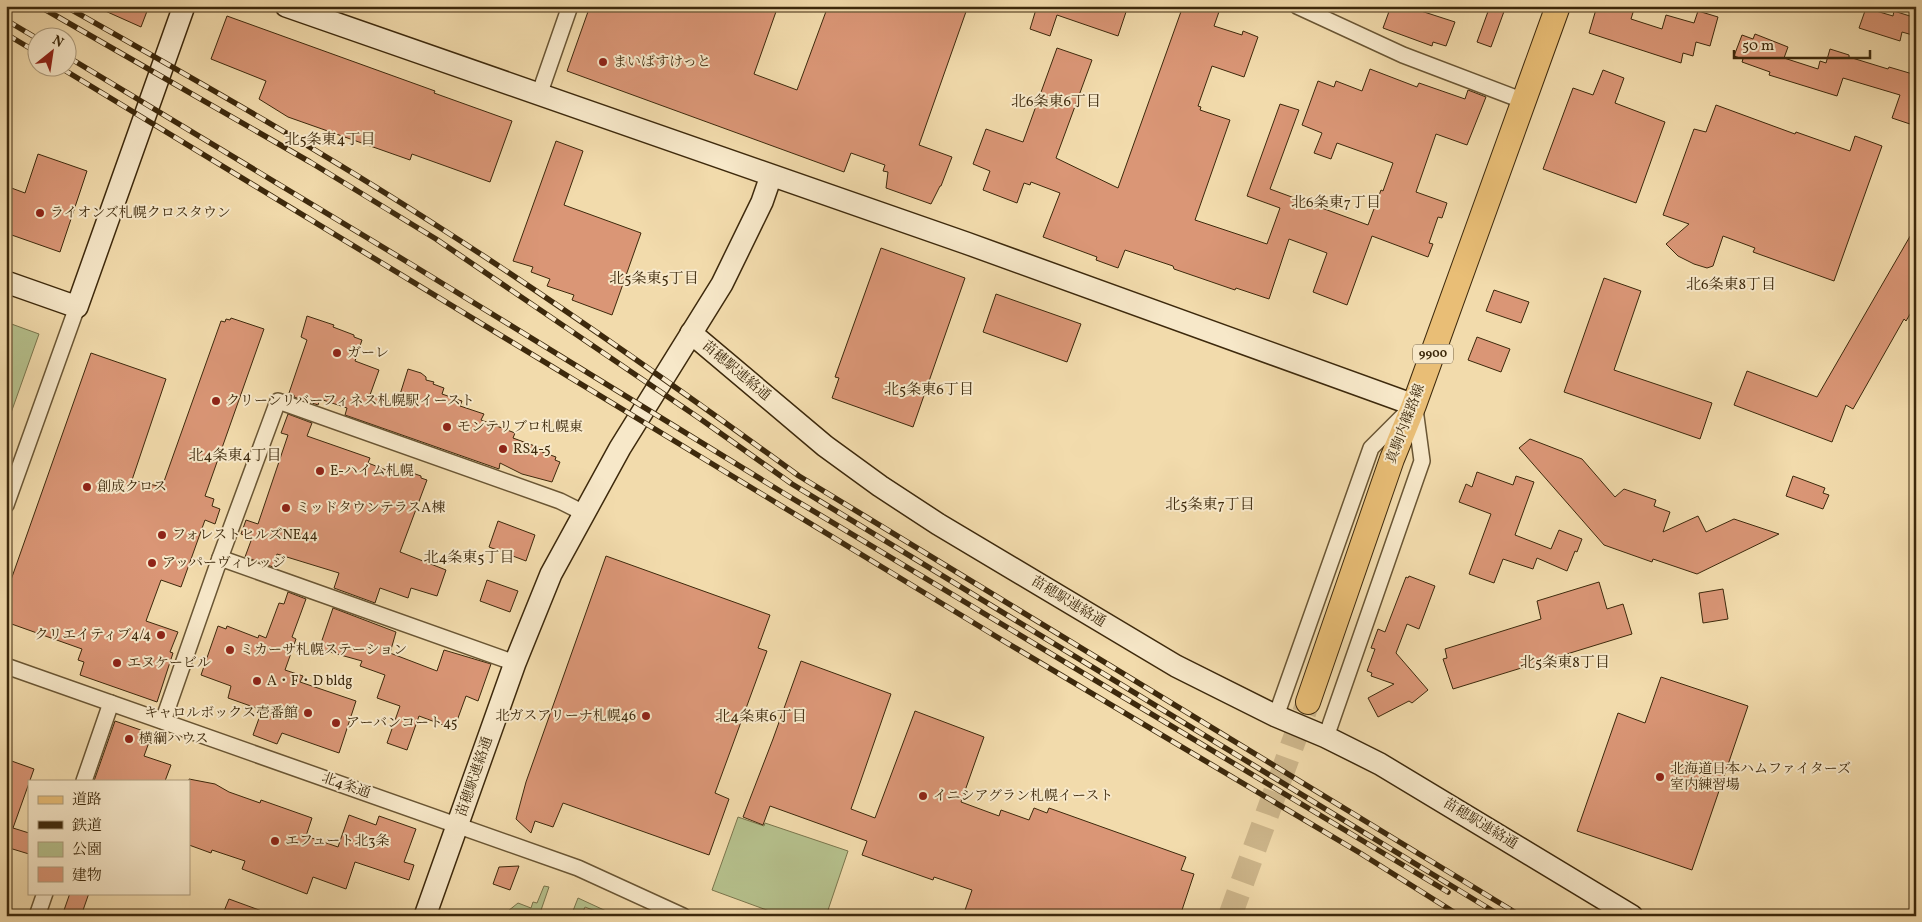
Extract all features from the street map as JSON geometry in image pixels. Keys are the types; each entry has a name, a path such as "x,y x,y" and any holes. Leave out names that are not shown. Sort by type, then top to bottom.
{"main road":[{"name":"真駒内篠路線","path":"1308,702 1392,459 1414,405 1558,6"}],"street":[{"path":"6,505 184,6"},
{"path":"286,6 966,243 1414,405"},
{"path":"539,95 570,6"},
{"path":"1297,6 1402,54 1524,101"},
{"path":"691,333 722,284 762,202 771,176"},
{"path":"6,282 77,307"},
{"name":"苗穂駅連絡通","path":"425,916 515,663 551,574 620,448 691,333 825,446 880,486 938,524 1176,666 1276,716 1326,737 1380,764 1632,916"},
{"path":"163,721 278,401 560,501 584,513"},
{"path":"1276,716 1371,448 1414,405"},
{"path":"1326,737 1422,462 1414,405"},
{"path":"220,558 515,663"},
{"name":"北4条通","path":"6,666 578,868 682,916"},
{"path":"84,780 111,703"},
{"path":"37,916 45,894"}],"green space":[{"path":"6,322 39,334 6,427"},
{"path":"738,817 764,826 765,823 848,851 826,916 783,916 712,890"},
{"path":"544,886 549,887 539,916 497,916 497,914 508,911 518,903 531,908 533,902 537,903"},
{"path":"578,898 617,916 608,916 585,907 581,916 571,916"}],"building":[{"path":"94,6 149,6 141,27"},
{"path":"590,6 778,6 754,74 797,90 828,6 968,6 919,145 952,157 941,186 931,204 886,188 888,172 883,171 885,165 851,153 844,172 567,71"},
{"path":"1037,6 1128,6 1118,36 1057,15 1050,36 1030,29"},
{"path":"1183,6 1221,6 1214,26 1242,35 1243,31 1258,37 1244,77 1212,66 1198,106 1201,107 1200,110 1230,120 1195,220 1267,244 1280,208 1247,196 1280,104 1299,110 1270,189 1368,225 1393,163 1337,143 1331,159 1314,153 1322,133 1302,125 1318,81 1334,87 1336,81 1362,91 1370,69 1417,87 1419,83 1465,99 1468,90 1486,97 1467,145 1436,134 1416,192 1447,203 1442,218 1438,217 1429,243 1433,244 1428,257 1372,236 1347,305 1313,292 1327,253 1289,239 1269,299 1236,288 1235,290 1125,250 1118,268 1096,260 1097,257 1043,237 1060,193 1031,182 1030,185 1024,183 1017,203 983,190 990,171 973,164 986,129 1023,142 1057,48 1092,60 1056,158 1118,188"},
{"path":"1391,6 1414,6 1422,9 1421,11 1455,22 1446,46 1433,42 1432,46 1383,28"},
{"path":"1490,6 1506,6 1491,47 1477,42"},
{"path":"1597,6 1635,6 1631,19 1662,29 1666,15 1694,23 1698,11 1718,17 1710,46 1696,42 1693,56 1683,53 1681,63 1589,33"},
{"path":"1866,8 1893,16 1894,11 1916,18 1916,36 1902,32 1900,41 1859,28"},
{"path":"227,16 435,91 434,93 512,121 490,182 412,154 410,160 288,117 259,99 266,81 211,59"},
{"path":"1755,34 1788,47 1784,58 1818,69 1820,61 1826,63 1830,49 1888,69 1889,67 1916,75 1916,126 1892,118 1900,95 1843,78 1837,96 1769,75 1770,72 1742,62 1743,59 1734,56 1742,35 1753,39"},
{"path":"1603,70 1624,78 1615,103 1665,122 1636,203 1543,169 1573,88 1593,95"},
{"path":"1716,105 1795,134 1796,132 1850,151 1855,136 1882,146 1834,281 1753,252 1755,248 1723,236 1713,266 1707,268 1678,256 1666,244 1689,224 1663,215 1694,129 1706,132"},
{"path":"556,141 583,151 564,205 641,233 612,315 572,300 574,295 547,286 550,279 531,272 533,267 513,261"},
{"name":"ライオンズ札幌クロスタウン","path":"38,154 87,171 60,252 6,233 6,186 25,193"},
{"path":"1916,226 1916,304 1906,321 1904,319 1853,409 1846,405 1832,442 1734,405 1747,371 1817,397"},
{"path":"881,248 965,278 913,427 832,398 839,378 835,377"},
{"path":"1604,278 1641,291 1614,370 1712,403 1700,439 1564,392"},
{"path":"1494,290 1529,302 1521,323 1486,311"},
{"path":"996,294 1081,324 1067,362 983,332"},
{"path":"307,316 334,325 333,327 362,340 355,361 379,370 370,395 397,404 408,369 421,373 426,377 426,380 444,388 442,394 462,401 460,406 484,414 481,420 515,433 513,438 543,449 542,452 556,457 555,460 560,462 552,482 522,474 500,463 499,469 345,415 347,408 320,399 318,405 294,397 294,395 289,393 307,340 301,337"},
{"path":"231,318 264,329 205,496 214,499 212,506 220,509 215,524 205,520 181,587 161,580 146,621 178,632 170,652 173,653 157,702 80,675 84,662 78,660 82,649 6,622 6,594 91,353 166,379 132,480 162,487 221,321 225,322 226,319 230,320"},
{"path":"1477,337 1510,349 1501,372 1468,360"},
{"path":"288,414 312,423 307,436 370,458 368,463 402,476 404,470 427,480 400,552 446,570 437,596 411,588 408,598 380,588 375,603 334,588 339,573 277,554 273,567 245,557 252,538 241,534 246,520 258,524 288,435 281,433"},
{"path":"1530,439 1582,459 1615,497 1624,489 1656,500 1654,506 1670,512 1663,532 1698,516 1706,532 1734,519 1779,534 1697,574 1653,559 1652,562 1604,545 1519,448"},
{"path":"1477,472 1513,485 1516,476 1534,482 1515,535 1551,549 1559,530 1582,539 1567,571 1537,558 1533,569 1503,559 1494,583 1469,574 1491,514 1459,502 1466,484 1472,487"},
{"path":"1793,476 1825,488 1823,493 1829,495 1823,509 1786,496"},
{"path":"498,521 535,535 526,561 489,547"},
{"name":"北ガスアリーナ札幌46","path":"606,556 770,615 758,648 767,651 715,793 729,799 709,855 563,803 553,827 535,821 531,833 516,819 526,782"},
{"path":"1409,576 1435,586 1419,629 1407,624 1396,653 1428,690 1412,703 1409,701 1378,717 1368,698 1394,684 1371,676 1372,673 1367,671 1375,649 1371,648 1378,629 1385,632 1406,577 1408,578"},
{"path":"487,580 518,591 510,612 480,601"},
{"path":"1599,582 1607,609 1623,604 1632,634 1453,689 1443,659 1447,658 1445,649 1541,619 1537,601"},
{"path":"1723,589 1728,619 1703,623 1699,593"},
{"path":"288,592 306,599 292,637 296,639 285,670 303,676 300,682 356,701 339,753 282,733 277,744 253,735 262,710 228,698 231,686 201,675 218,626 226,629 227,626 258,638 259,635 266,638 279,603 284,604"},
{"path":"333,608 396,632 390,653 437,671 444,650 491,664 478,701 466,696 454,729 419,716 407,750 387,743 400,706 377,698 385,675 360,666 362,661 319,649"},
{"path":"801,661 891,694 851,809 875,818 915,711 984,737 961,802 999,816 1001,810 1029,820 1034,808 1047,813 1049,808 1186,857 1181,870 1194,874 1180,916 963,916 972,890 934,877 933,880 862,855 867,841 770,806 763,825 743,817"},
{"name":"北海道日本ハムファイターズ 室内練習場","path":"1661,677 1748,706 1692,870 1577,831 1618,713 1645,723"},
{"path":"115,721 152,734 144,756 171,765 165,780 94,780"},
{"path":"6,759 34,769 30,780 28,780 28,786 13,828 28,833 28,854 6,847"},
{"path":"189,780 215,784 229,792 260,803 261,800 312,818 306,836 338,847 349,815 376,825 379,816 416,829 404,862 414,865 409,880 355,862 346,889 313,877 307,894 242,869 245,861 212,850 211,853 190,845"},
{"path":"519,866 510,890 493,884 499,867"},
{"path":"70,894 89,894 81,916 62,916"},
{"path":"229,899 270,914 270,916 222,916"}],"tunnel":[{"path":"1230,916 1308,702"}],"railway":[{"path":"39,6 310,162 436,239 699,418 792,484 1501,916"},
{"path":"65,6 255,115 396,200 578,319 799,476 1521,916"},
{"path":"6,20 28,33"},
{"path":"6,34 28,47"},
{"path":"78,63 414,266 785,494 1448,892"},
{"path":"77,78 997,637 1360,853 1460,916"}],"place":[{"name":"まいばすけっと","path":"603,62"},
{"name":"ライオンズ札幌クロスタウン","path":"40,213"},
{"name":"ガーレ","path":"337,353"},
{"name":"クリーンリバーフィネス札幌駅イースト","path":"216,401"},
{"name":"モンテリブロ札幌東","path":"447,427"},
{"name":"RS4-5","path":"503,449"},
{"name":"E-ハイム札幌","path":"320,471"},
{"name":"創成クロス","path":"87,487"},
{"name":"ミッドタウンテラスA棟","path":"286,508"},
{"name":"フォレストヒルズNE44","path":"162,535"},
{"name":"アッパーヴィレッジ","path":"152,563"},
{"name":"クリエイティブ4/4","path":"161,635"},
{"name":"ミカーサ札幌ステーション","path":"230,650"},
{"name":"エヌケービル","path":"117,663"},
{"name":"A・F・D bldg","path":"257,681"},
{"name":"キャロルボックス壱番館","path":"308,713"},
{"name":"北ガスアリーナ札幌46","path":"646,716"},
{"name":"アーバンコート45","path":"336,723"},
{"name":"横綱ハウス","path":"129,739"},
{"name":"北海道日本ハムファイターズ 室内練習場","path":"1660,777"},
{"name":"イニシアグラン札幌イースト","path":"923,796"},
{"name":"エフュート北3条","path":"275,841"}],"district":[{"name":"北6条東6丁目","path":"1056,102"},
{"name":"北5条東4丁目","path":"330,140"},
{"name":"北6条東7丁目","path":"1336,203"},
{"name":"北5条東5丁目","path":"654,279"},
{"name":"北6条東8丁目","path":"1731,285"},
{"name":"北5条東6丁目","path":"929,390"},
{"name":"北4条東4丁目","path":"235,456"},
{"name":"北5条東7丁目","path":"1210,505"},
{"name":"北4条東5丁目","path":"469,558"},
{"name":"北5条東8丁目","path":"1565,663"},
{"name":"北4条東6丁目","path":"761,717"}]}
